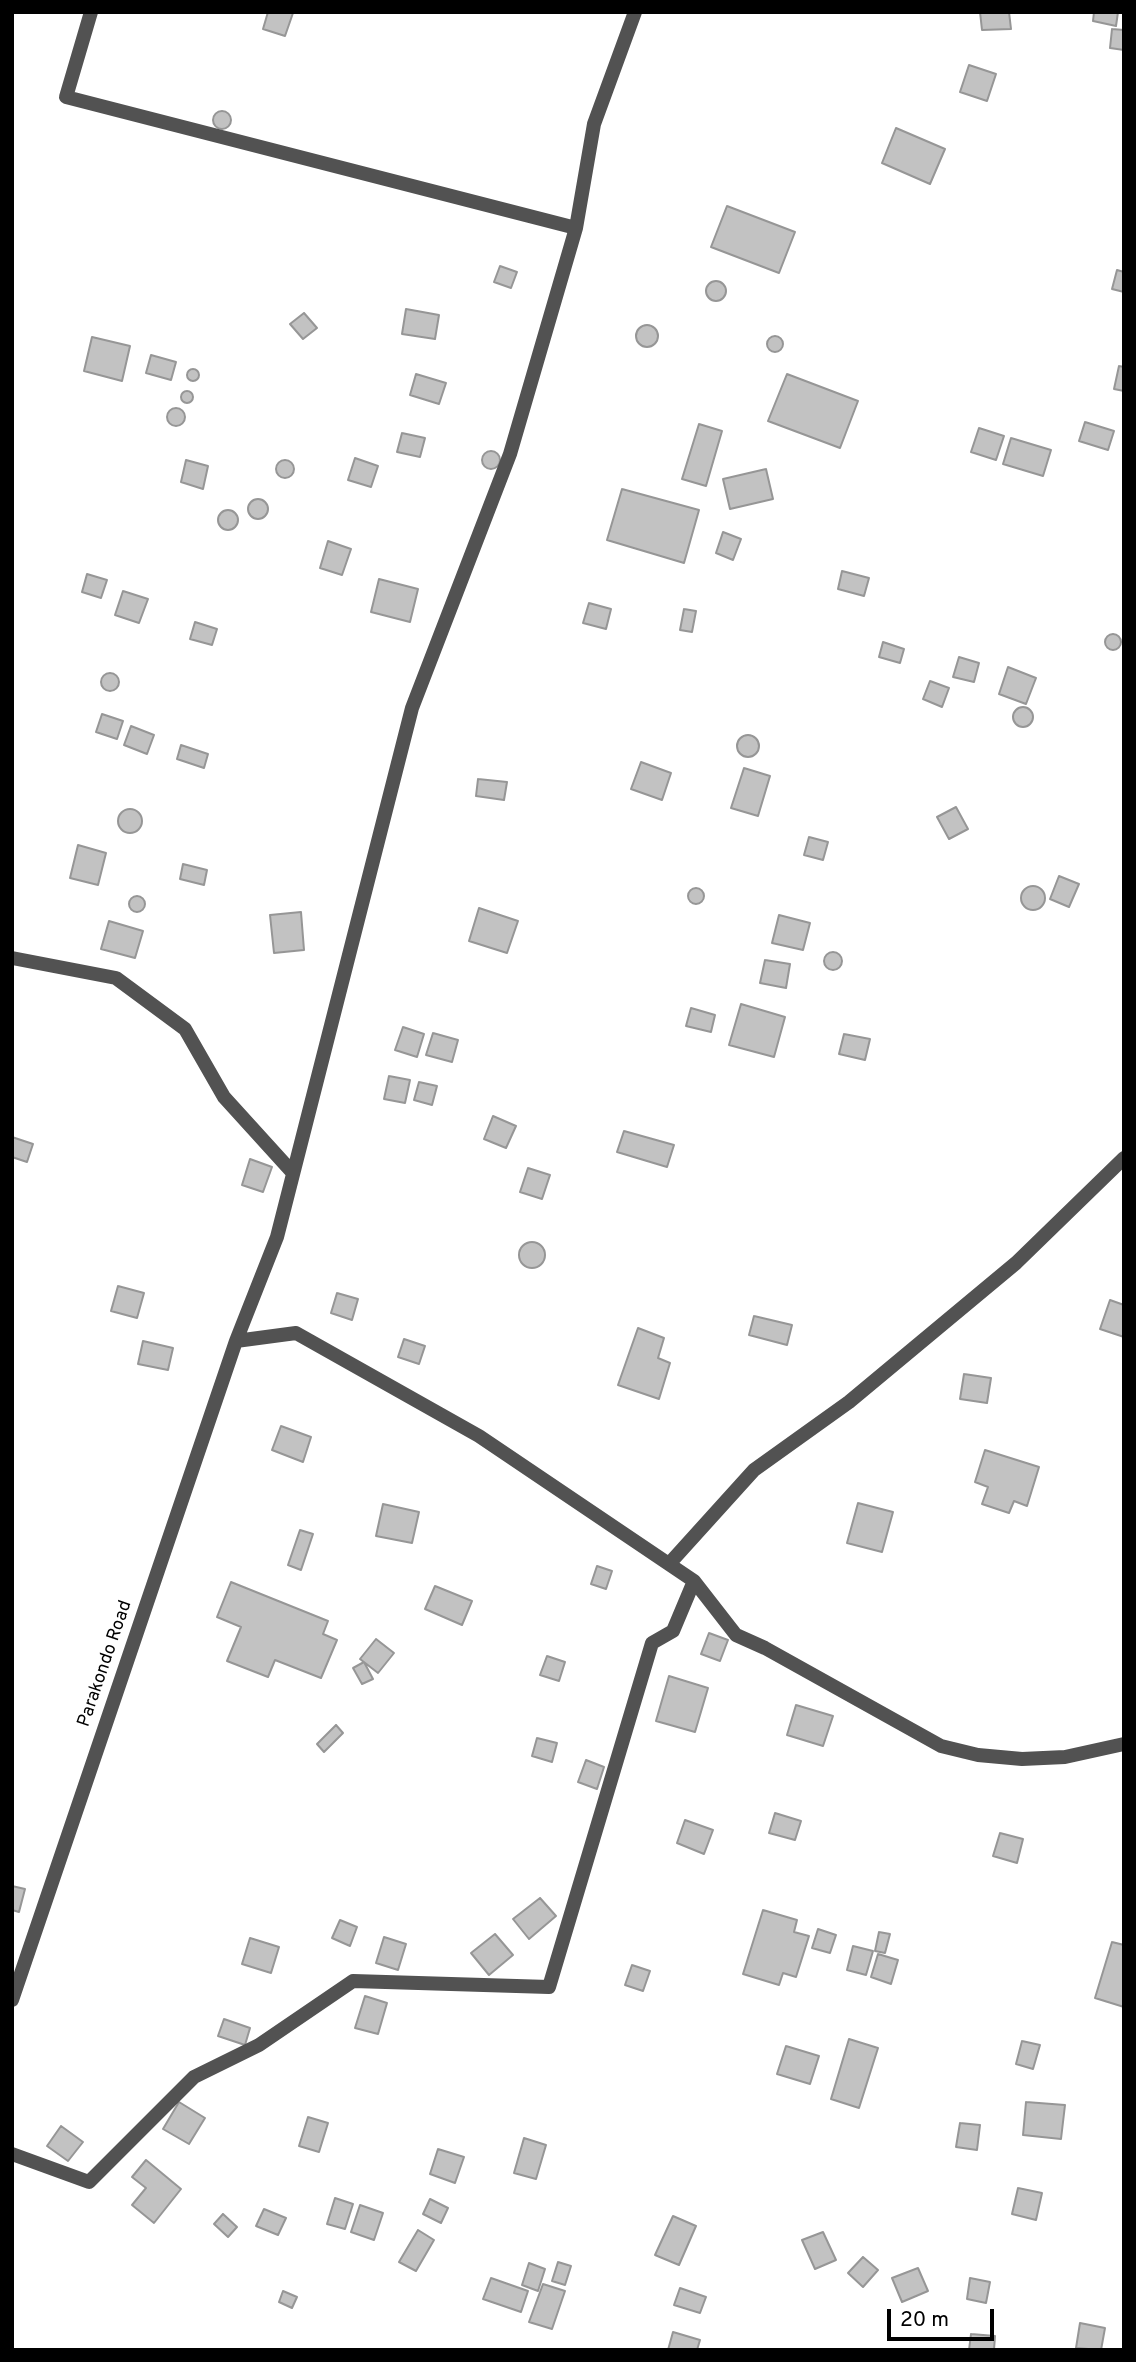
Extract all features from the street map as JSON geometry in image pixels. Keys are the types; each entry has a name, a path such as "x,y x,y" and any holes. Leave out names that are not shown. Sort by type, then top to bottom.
{"street":[{"path":"91,12 66,97 576,228"},
{"name":"Parakondo Road","path":"12,2000 236,1341 277,1237 412,708 510,454 576,228 594,124 635,12"},
{"path":"12,958 116,978 185,1029 224,1097 293,1173"},
{"path":"669,1564 754,1470 849,1402 1016,1263 1124,1158"},
{"path":"236,1341 296,1334 479,1436 694,1581 736,1635 765,1648 941,1746 978,1755 1022,1759 1065,1757 1124,1744"},
{"path":"12,2154 89,2182 194,2077 259,2045 353,1981 549,1987 652,1643 673,1631 694,1581"}],"building":[{"path":"268,12 293,13 285,36 263,29"},
{"path":"980,12 1009,12 1011,29 982,30"},
{"path":"1094,12 1118,12 1116,26 1093,21"},
{"path":"1112,29 1124,30 1124,50 1110,48"},
{"path":"969,65 996,74 987,101 960,92"},
{"path":"218,111 226,111 231,120 229,127 218,129 213,124 213,116"},
{"path":"896,128 945,149 930,184 882,163"},
{"path":"727,206 795,232 779,273 711,247"},
{"path":"500,266 517,272 511,288 494,282"},
{"path":"1117,270 1124,272 1124,292 1112,289"},
{"path":"716,281 723,284 726,291 723,298 716,301 709,298 706,291 709,284"},
{"path":"406,309 439,315 435,339 402,334"},
{"path":"304,313 317,328 303,339 290,324"},
{"path":"647,325 655,328 658,336 655,344 647,347 639,344 636,336 639,328"},
{"path":"772,336 778,336 783,344 781,350 772,352 767,347 767,341"},
{"path":"92,337 130,346 122,381 84,371"},
{"path":"151,355 176,362 171,380 146,373"},
{"path":"1119,366 1124,367 1124,391 1114,389"},
{"path":"193,369 199,375 193,381 187,375"},
{"path":"416,374 446,383 439,404 410,395"},
{"path":"787,374 858,401 840,448 768,421"},
{"path":"187,391 193,397 187,403 181,397"},
{"path":"176,408 182,411 185,417 182,423 176,426 170,423 167,417 170,411"},
{"path":"1085,422 1114,431 1108,450 1079,441"},
{"path":"699,424 722,431 706,486 682,479"},
{"path":"979,428 1004,436 996,460 971,452"},
{"path":"402,433 425,438 420,457 397,452"},
{"path":"1011,438 1051,450 1043,476 1003,464"},
{"path":"491,451 497,454 500,460 497,466 491,469 485,466 482,460 485,454"},
{"path":"355,458 378,466 371,487 348,480"},
{"path":"186,460 208,466 203,489 181,482"},
{"path":"285,460 291,463 294,469 291,475 285,478 279,475 276,469 279,463"},
{"path":"766,469 773,499 730,509 723,479"},
{"path":"622,489 699,510 684,563 607,540"},
{"path":"258,499 265,502 268,509 265,516 258,519 251,516 248,509 251,502"},
{"path":"228,510 235,513 238,520 235,527 228,530 221,527 218,520 221,513"},
{"path":"723,532 741,539 733,560 716,553"},
{"path":"328,541 351,549 342,575 320,568"},
{"path":"842,571 869,578 864,596 838,589"},
{"path":"87,574 107,580 101,598 82,592"},
{"path":"379,579 418,589 410,622 371,612"},
{"path":"123,591 148,599 139,623 115,615"},
{"path":"589,603 611,609 606,629 583,623"},
{"path":"684,609 696,611 692,632 680,630"},
{"path":"195,622 217,629 212,645 190,639"},
{"path":"1113,634 1121,642 1113,650 1105,642"},
{"path":"883,642 904,649 900,663 879,657"},
{"path":"959,657 979,663 974,682 953,677"},
{"path":"1008,667 1036,678 1026,704 999,694"},
{"path":"110,673 116,676 119,682 116,688 110,691 104,688 101,682 104,676"},
{"path":"930,681 949,688 942,707 923,699"},
{"path":"1023,707 1030,710 1033,717 1030,724 1023,727 1016,724 1013,717 1016,710"},
{"path":"102,714 123,721 117,739 96,732"},
{"path":"131,726 154,735 147,754 124,745"},
{"path":"748,735 756,738 759,746 756,754 748,757 740,754 737,746 740,738"},
{"path":"181,745 208,754 204,768 177,759"},
{"path":"641,762 671,773 662,800 631,789"},
{"path":"744,768 770,776 758,816 731,808"},
{"path":"478,779 507,782 504,800 476,796"},
{"path":"956,807 968,829 949,839 937,817"},
{"path":"130,809 138,813 142,821 138,829 130,833 122,829 118,821 122,813"},
{"path":"809,837 828,842 823,860 804,855"},
{"path":"78,845 106,853 98,885 70,878"},
{"path":"183,864 207,870 204,885 180,879"},
{"path":"1059,876 1079,884 1069,907 1050,899"},
{"path":"1033,886 1044,893 1045,898 1038,909 1033,910 1022,903 1021,898 1028,887"},
{"path":"693,888 699,888 704,896 702,902 693,904 688,899 688,893"},
{"path":"137,896 143,898 143,910 137,912 131,910 129,904 131,898"},
{"path":"479,908 518,921 507,953 469,941"},
{"path":"301,912 304,950 274,953 270,915"},
{"path":"779,915 810,923 803,950 772,943"},
{"path":"109,921 143,931 135,958 101,949"},
{"path":"829,952 837,952 842,961 840,968 829,970 824,965 824,957"},
{"path":"765,960 790,964 786,988 760,983"},
{"path":"741,1004 785,1017 774,1057 729,1045"},
{"path":"691,1008 715,1015 711,1032 686,1026"},
{"path":"403,1027 424,1034 417,1057 395,1050"},
{"path":"433,1033 458,1040 452,1062 426,1055"},
{"path":"844,1034 870,1039 865,1060 839,1054"},
{"path":"389,1076 410,1080 405,1103 384,1099"},
{"path":"419,1082 437,1086 432,1105 414,1100"},
{"path":"493,1116 516,1126 506,1148 484,1139"},
{"path":"624,1131 674,1145 667,1167 617,1152"},
{"path":"12,1137 33,1144 27,1162 12,1157"},
{"path":"250,1159 272,1167 263,1192 242,1185"},
{"path":"528,1168 550,1175 542,1199 520,1192"},
{"path":"532,1242 541,1246 545,1255 541,1264 532,1268 523,1264 519,1255 523,1246"},
{"path":"118,1286 144,1293 137,1318 111,1311"},
{"path":"337,1293 358,1299 352,1320 331,1313"},
{"path":"1110,1300 1124,1305 1124,1337 1100,1329"},
{"path":"754,1316 792,1325 787,1345 749,1335"},
{"path":"638,1328 664,1338 658,1358 670,1363 659,1399 618,1385"},
{"path":"404,1339 425,1346 419,1364 398,1357"},
{"path":"143,1341 173,1348 168,1370 138,1364"},
{"path":"964,1374 991,1378 987,1403 960,1399"},
{"path":"281,1426 311,1437 303,1462 272,1450"},
{"path":"985,1450 1039,1467 1027,1506 1014,1501 1009,1513 982,1504 988,1487 975,1482"},
{"path":"858,1503 893,1512 882,1552 847,1543"},
{"path":"383,1504 419,1512 412,1543 376,1536"},
{"path":"300,1530 313,1534 301,1570 288,1565"},
{"path":"597,1566 612,1571 606,1589 591,1584"},
{"path":"231,1582 328,1621 323,1634 337,1640 321,1678 275,1660 268,1677 227,1661 241,1627 217,1617"},
{"path":"435,1586 472,1601 462,1625 425,1609"},
{"path":"709,1633 728,1640 720,1661 701,1654"},
{"path":"376,1639 394,1653 378,1673 360,1659"},
{"path":"547,1656 565,1662 559,1681 540,1675"},
{"path":"364,1662 373,1679 362,1684 353,1668"},
{"path":"669,1676 708,1688 695,1732 656,1721"},
{"path":"796,1705 833,1716 823,1746 787,1735"},
{"path":"336,1725 343,1733 324,1752 317,1744"},
{"path":"537,1738 557,1743 552,1762 532,1756"},
{"path":"586,1760 604,1767 597,1789 578,1782"},
{"path":"775,1813 801,1821 795,1840 769,1833"},
{"path":"685,1820 713,1830 704,1854 677,1843"},
{"path":"1000,1833 1023,1839 1017,1863 993,1856"},
{"path":"12,1886 25,1889 19,1912 12,1910"},
{"path":"540,1898 556,1916 529,1939 513,1919"},
{"path":"763,1910 797,1920 794,1932 809,1936 796,1977 783,1973 779,1985 743,1974"},
{"path":"340,1920 357,1927 350,1946 332,1938"},
{"path":"818,1929 836,1935 830,1953 812,1948"},
{"path":"879,1932 890,1934 885,1953 875,1951"},
{"path":"495,1934 513,1955 489,1975 471,1953"},
{"path":"384,1937 406,1944 398,1970 376,1963"},
{"path":"250,1938 279,1947 271,1973 242,1964"},
{"path":"1112,1942 1124,1945 1124,2007 1095,1998"},
{"path":"853,1946 873,1951 866,1975 847,1970"},
{"path":"878,1954 898,1960 891,1984 871,1977"},
{"path":"632,1965 650,1971 643,1991 625,1985"},
{"path":"365,1996 387,2003 378,2034 355,2028"},
{"path":"224,2019 250,2028 245,2045 218,2036"},
{"path":"849,2039 878,2048 859,2108 831,2099"},
{"path":"1022,2041 1040,2045 1033,2069 1016,2064"},
{"path":"786,2046 819,2056 810,2084 777,2074"},
{"path":"179,2102 205,2118 189,2144 163,2129"},
{"path":"1026,2102 1065,2105 1061,2139 1023,2135"},
{"path":"308,2117 328,2123 319,2152 299,2146"},
{"path":"960,2123 980,2125 977,2150 956,2147"},
{"path":"61,2126 83,2142 68,2161 47,2146"},
{"path":"524,2138 546,2145 536,2179 514,2173"},
{"path":"438,2149 464,2157 455,2183 430,2174"},
{"path":"146,2160 181,2189 154,2223 132,2205 146,2188 132,2177"},
{"path":"1018,2188 1042,2193 1036,2220 1012,2214"},
{"path":"335,2198 353,2204 345,2229 327,2224"},
{"path":"430,2199 448,2208 441,2223 423,2214"},
{"path":"360,2205 383,2213 374,2240 351,2232"},
{"path":"264,2209 286,2218 278,2235 256,2226"},
{"path":"223,2214 237,2227 228,2237 214,2224"},
{"path":"673,2216 696,2226 679,2265 655,2255"},
{"path":"418,2230 434,2240 416,2271 399,2262"},
{"path":"823,2232 836,2260 815,2269 802,2240"},
{"path":"863,2257 878,2270 863,2287 848,2273"},
{"path":"558,2262 571,2266 565,2285 552,2281"},
{"path":"529,2263 545,2269 538,2291 522,2285"},
{"path":"918,2268 928,2291 902,2302 892,2278"},
{"path":"491,2278 528,2291 521,2312 483,2299"},
{"path":"970,2278 990,2282 986,2303 967,2299"},
{"path":"543,2284 565,2291 552,2329 529,2322"},
{"path":"680,2288 706,2297 700,2313 674,2305"},
{"path":"283,2291 297,2297 292,2308 279,2302"},
{"path":"1080,2323 1105,2328 1101,2350 1076,2348"},
{"path":"673,2332 700,2340 697,2350 668,2350"},
{"path":"971,2334 995,2336 994,2350 969,2350"}]}
